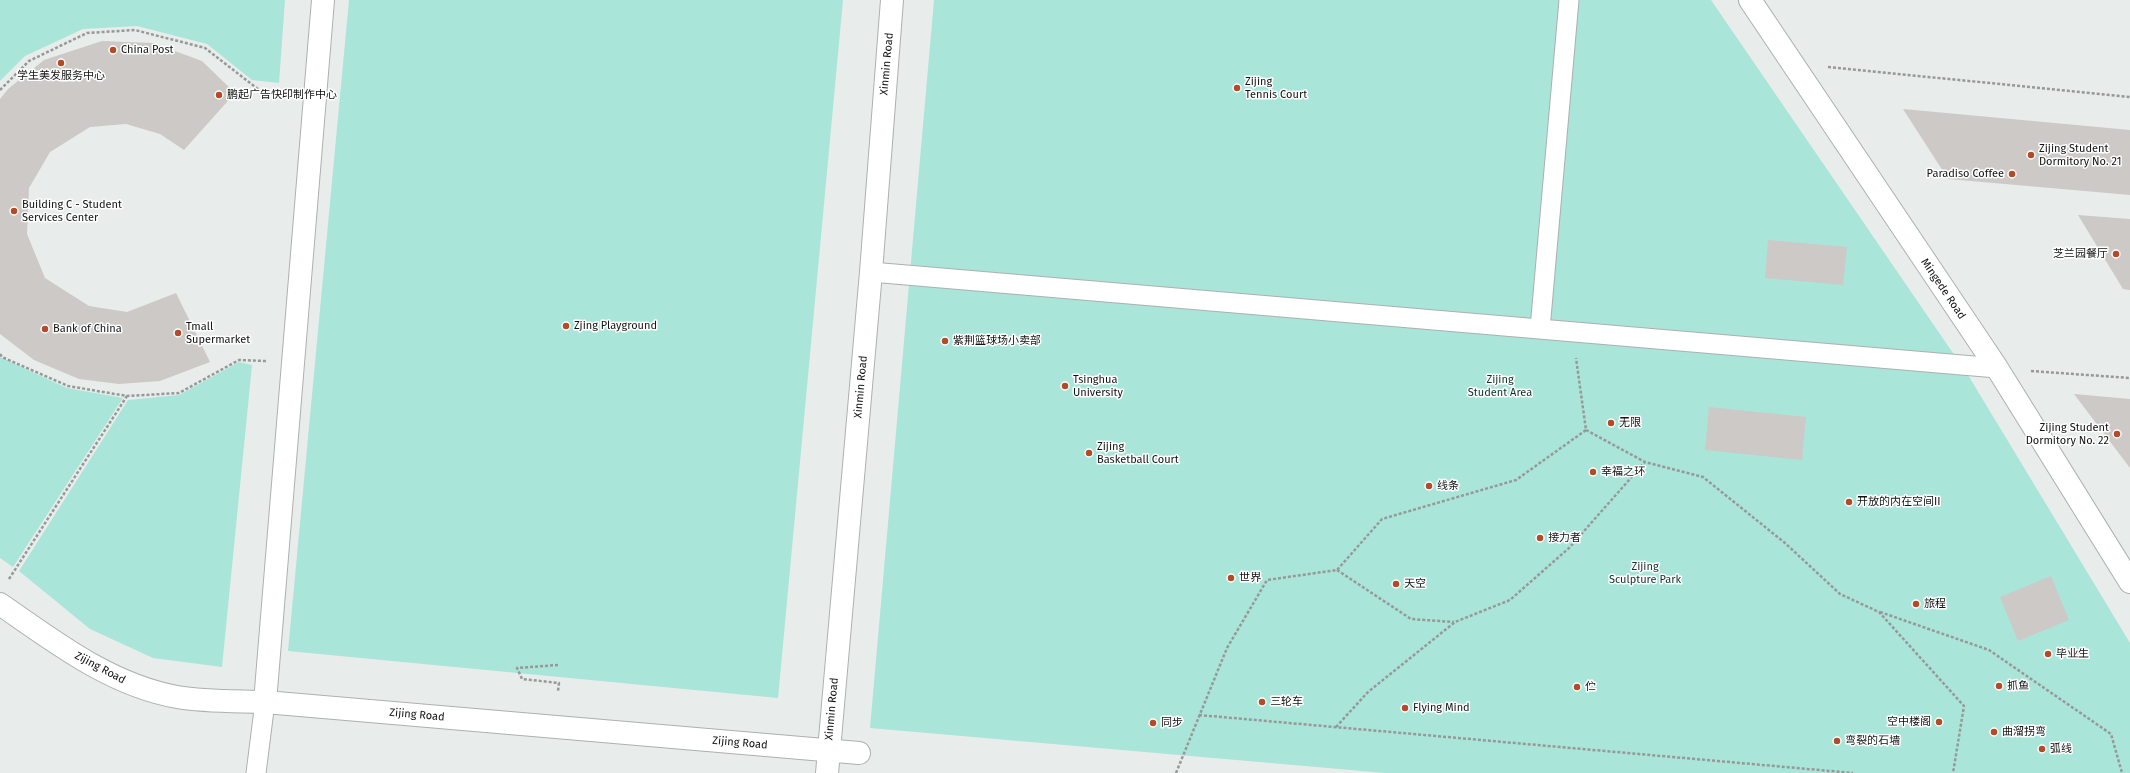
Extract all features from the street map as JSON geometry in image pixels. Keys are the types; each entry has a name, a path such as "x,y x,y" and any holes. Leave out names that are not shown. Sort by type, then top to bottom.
{"street":[{"path":"265,702 323,0"},
{"name":"Xinmin Road","path":"827,773 871,272 892,0"},
{"name":"Mingede Road","path":"1750,0 1791,64 1997,368 2130,582"},
{"name":"Zijing Road","path":"0,604 64,649 126,683 177,697 265,702 828,749 859,753"}],"lane":[{"path":"1540,329 1569,0"},
{"path":"871,272 1997,368"},
{"path":"256,773 265,702"}],"path":[{"path":"0,90 29,62 87,33 135,30 205,48 263,93 316,98"},
{"path":"1791,64 2130,97"},
{"path":"1572,332 1586,430"},
{"path":"0,354 2,357 68,386 127,396 179,393 239,360 293,362"},
{"path":"1997,368 2130,378"},
{"path":"8,579 127,396"},
{"path":"1586,430 1645,462 1703,477 1785,543 1840,594 1879,612 1989,650 2111,734 2122,773"},
{"path":"1176,773 1227,648 1267,580 1337,570 1382,519 1516,480 1586,430"},
{"path":"1336,727 1368,692 1455,622 1510,600 1569,548 1645,462"},
{"path":"1337,570 1412,619 1455,622"},
{"path":"1879,612 1964,706 1953,773"},
{"path":"558,665 517,668 522,679 559,683 558,691"},
{"path":"1199,715 1853,773"}],"green space":[{"path":"0,0 285,0 279,83 252,80 207,44 137,26 83,29 25,56 0,81"},
{"name":"Zjing Playground","path":"349,0 843,0 778,698 288,651"},
{"name":"Zijing Student Area","path":"934,0 1711,0 1968,375 2130,643 2130,773 1385,773 870,728"},
{"path":"0,357 67,388 123,398 13,567 0,558"},
{"path":"239,362 252,365 222,667 153,658 90,629 19,571 128,400 179,395"}],"building":[{"name":"Building C - Student Services Center","path":"102,41 153,43 202,61 235,93 184,150 160,134 126,124 90,127 50,152 29,188 27,234 45,278 89,306 127,312 176,293 210,362 160,381 119,384 79,379 34,360 0,334 0,99 8,89 44,60"},
{"name":"Zijing Student Dormitory No. 21","path":"1903,109 2130,130 2130,195 1948,179"},
{"name":"芝兰园餐厅","path":"2078,215 2130,219 2130,290 2123,289"},
{"path":"1768,240 1847,247 1843,285 1765,278"},
{"name":"Zijing Student Dormitory No. 22","path":"2074,394 2130,399 2130,468"},
{"path":"1709,407 1806,417 1802,460 1705,450"},
{"path":"2051,576 2069,620 2018,641 2000,597"}],"place":[{"name":"China Post","path":"113,50"},
{"name":"学生美发服务中心","path":"61,63"},
{"name":"Zijing Tennis Court","path":"1237,88"},
{"name":"鹏起广告快印制作中心","path":"219,95"},
{"name":"Zijing Student Dormitory No. 21","path":"2031,155"},
{"name":"Paradiso Coffee","path":"2012,174"},
{"name":"Building C - Student Services Center","path":"14,211"},
{"name":"芝兰园餐厅","path":"2116,254"},
{"name":"Zjing Playground","path":"566,326"},
{"name":"Bank of China","path":"45,329"},
{"name":"Tmall Supermarket","path":"178,333"},
{"name":"紫荆篮球场小卖部","path":"945,341"},
{"name":"Tsinghua University","path":"1065,386"},
{"name":"无限","path":"1611,423"},
{"name":"Zijing Student Dormitory No. 22","path":"2117,434"},
{"name":"Zijing Basketball Court","path":"1089,453"},
{"name":"幸福之环","path":"1593,472"},
{"name":"线条","path":"1429,486"},
{"name":"开放的内在空间II","path":"1849,502"},
{"name":"接力者","path":"1540,538"},
{"name":"世界","path":"1231,578"},
{"name":"天空","path":"1396,584"},
{"name":"旅程","path":"1916,604"},
{"name":"毕业生","path":"2048,654"},
{"name":"抓鱼","path":"1999,686"},
{"name":"伫","path":"1577,687"},
{"name":"三轮车","path":"1262,702"},
{"name":"Flying Mind","path":"1405,708"},
{"name":"空中楼阁","path":"1939,722"},
{"name":"同步","path":"1153,723"},
{"name":"曲溜拐弯","path":"1994,732"},
{"name":"弯裂的石墙","path":"1837,741"},
{"name":"弧线","path":"2042,749"}],"park label":[{"name":"Zijing Sculpture Park","path":"1645,573"}]}
